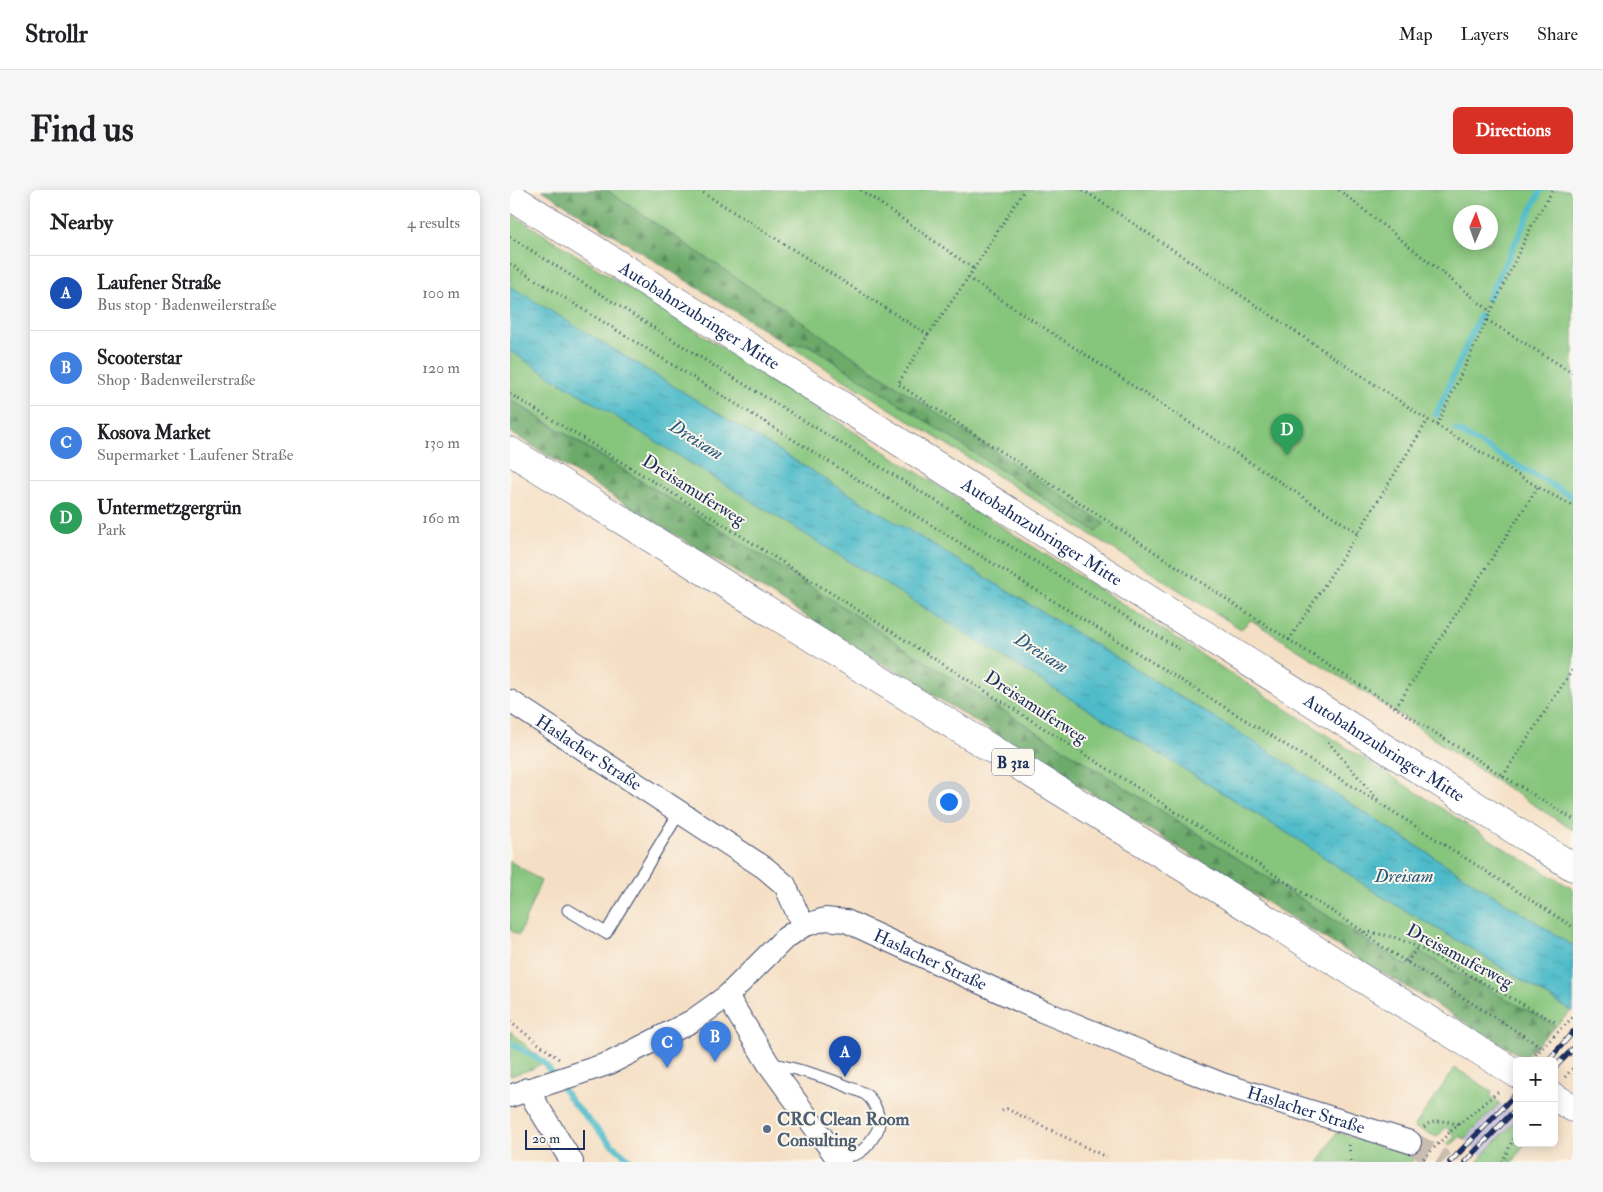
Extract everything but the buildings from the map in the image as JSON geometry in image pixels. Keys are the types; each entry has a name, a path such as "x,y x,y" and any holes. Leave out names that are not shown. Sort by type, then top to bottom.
{"highway":[{"name":"Autobahnzubringer Mitte","path":"510,196 1573,867"},
{"name":"B 31a","path":"510,451 1513,1059"},
{"path":"1560,1086 1573,1108"}],"street":[{"name":"Haslacher Straße","path":"510,701 765,868 785,885 802,926 825,919 846,921 1042,1011 1222,1084 1415,1137"},
{"path":"572,1162 528,1089 610,1063 692,1021 727,996 784,939 802,926"},
{"path":"727,996 768,1063 839,1159"}],"lane":[{"path":"568,910 606,933 679,813"},
{"path":"768,1063 805,1071 842,1084 865,1094 874,1105 878,1117 878,1129 870,1142 862,1151 839,1159"}],"path":[{"path":"699,190 928,335"},
{"path":"861,190 974,269"},
{"path":"1024,190 974,269 928,335 898,384 1289,640 1573,819"},
{"path":"1083,190 1428,420 1538,487 1573,506"},
{"path":"1339,190 1490,311"},
{"path":"1437,425 1533,223 1553,190"},
{"path":"510,237 719,369 1187,654"},
{"path":"510,264 1384,806 1573,927"},
{"path":"968,278 1358,533"},
{"path":"1487,320 1573,373"},
{"name":"Dreisamuferweg","path":"510,394 716,520 1363,931 1394,937 1418,948 1557,1023"},
{"path":"1289,640 1428,420"},
{"path":"1396,707 1538,487"},
{"path":"1503,776 1573,669"},
{"path":"1323,736 1384,806"},
{"path":"1363,931 1383,947 1543,1048"},
{"path":"1407,962 1418,948"},
{"path":"1534,1057 1573,1017"},
{"path":"510,1022 575,1074"},
{"path":"1560,1086 1573,1068"},
{"path":"1420,1162 1451,1131 1493,1098"},
{"path":"1002,1111 1007,1109 1106,1157"},
{"path":"1415,1137 1429,1123 1449,1121 1458,1125"},
{"path":"1502,1162 1513,1139"}],"shaded area":[{"path":"1500,1103 1513,1113 1513,1123 1482,1157 1464,1139"}],"green space":[{"path":"542,190 606,190 1105,524 1096,532 809,345 787,344"},
{"path":"606,190 1573,190 1573,830 1455,754 1406,719 1251,620 1241,629 787,344 809,345 1096,532 1105,524"},
{"path":"510,213 1502,847 1573,889 1573,946 1254,742 510,286"},
{"path":"510,351 1300,841 1384,898 1469,947 1571,1011 1556,1026 1418,952 1407,966 917,656 817,590 510,399"},
{"path":"510,400 817,590 917,656 1407,966 1418,951 1556,1026 1525,1057 1522,1057 1308,928 510,432"},
{"path":"510,861 541,881 519,935 510,930"},
{"path":"510,1031 544,1062 532,1069 510,1076"},
{"path":"1455,1068 1493,1092 1490,1096 1500,1103 1464,1139 1461,1136 1450,1146 1447,1144 1455,1136 1446,1127 1437,1137 1414,1127"},
{"path":"1513,1123 1513,1147 1522,1147 1513,1162 1477,1162"},
{"path":"1337,1132 1416,1158 1412,1162 1319,1162"}],"water":[{"name":"Dreisam","path":"510,286 1254,742 1573,946 1573,1012 1469,947 1384,898 1300,841 510,351"}],"waterway":[{"path":"1488,298 1541,190"},
{"path":"1436,415 1480,315"},
{"path":"1456,430 1573,497"},
{"path":"510,1043 544,1062 572,1102 611,1144 633,1162"}],"tunnel":[{"path":"1410,1142 1443,1162"}],"railway":[{"path":"1551,1057 1573,1032"},
{"path":"1558,1064 1573,1049"},
{"path":"1450,1162 1513,1097"},
{"path":"1465,1162 1513,1112"}],"place":[{"name":"Untermetzgergrün","path":"1287,455"},
{"name":"Scooterstar","path":"715,1062"},
{"name":"Kosova Market","path":"667,1068"},
{"name":"Laufener Straße","path":"845,1077"},
{"name":"CRC Clean Room Consulting","path":"767,1129"}]}
